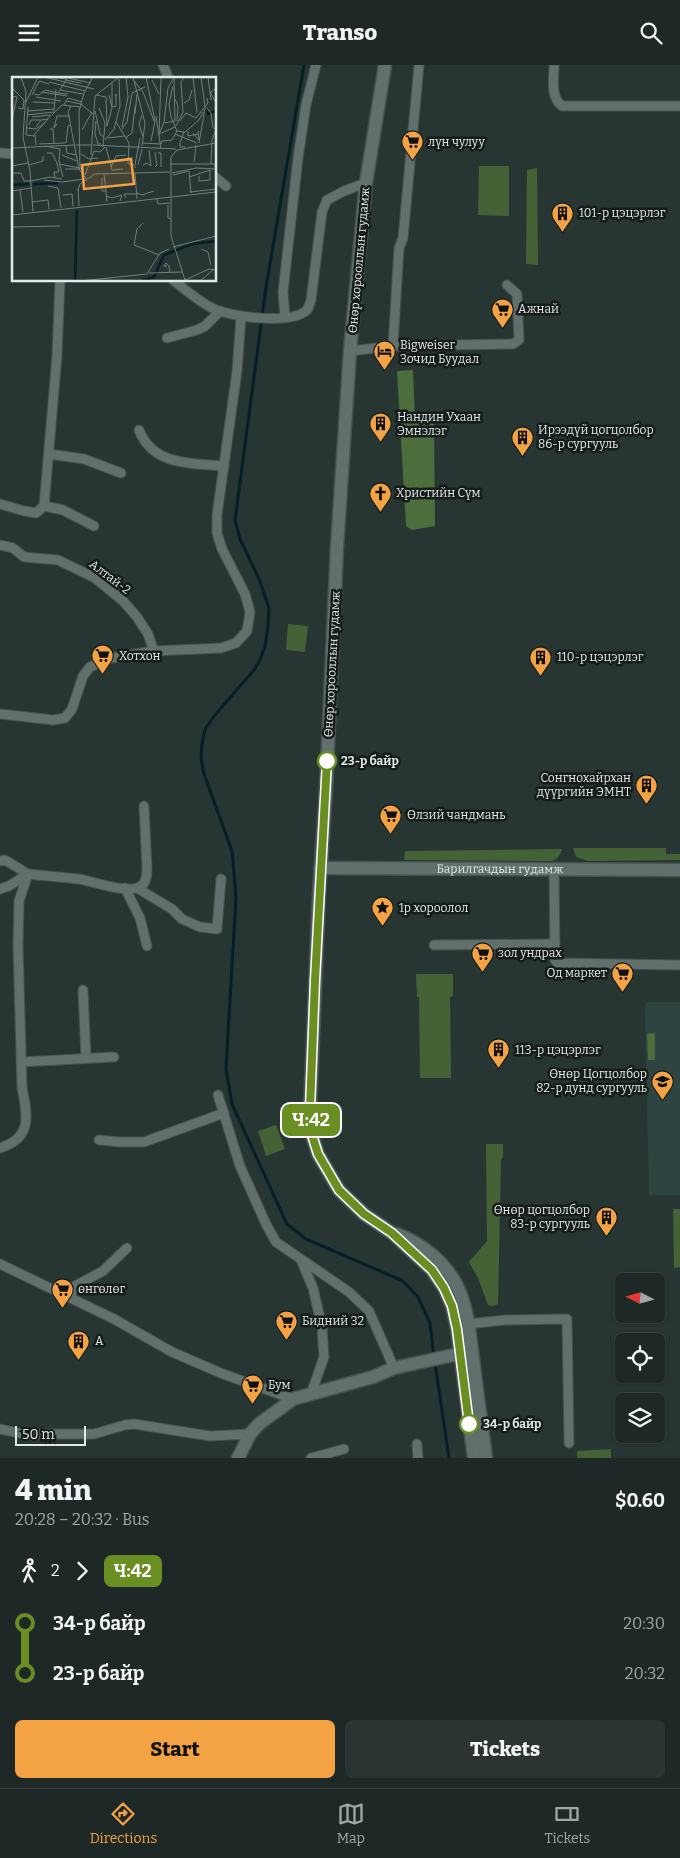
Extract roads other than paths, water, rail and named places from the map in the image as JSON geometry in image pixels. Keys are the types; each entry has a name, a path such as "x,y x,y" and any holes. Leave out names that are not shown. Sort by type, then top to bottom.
{"main road":[{"name":"Өнөр хорооллын гудамж","path":"385,65 366,183 350,351 337,547 332,675 320,868 310,1109 312,1135 318,1154 339,1190 364,1214 392,1233 432,1270 444,1288 452,1306 474,1458"},
{"name":"Барилгачдын гудамж","path":"320,868 680,869"},
{"name":"Өнөр хорооллын гудамж","path":"392,1233 407,1237 427,1250 440,1262 455,1282 463,1302 468,1324 460,1354 486,1458"},
{"path":"238,1458 250,1434 259,1424 293,1399 373,1377 394,1368 460,1354"}],"street":[{"path":"163,65 168,77"},
{"path":"283,317 283,293 298,159 306,105 316,65"},
{"path":"394,346 399,248 403,238 419,65"},
{"path":"554,65 554,95 556,101 562,106 680,106"},
{"path":"216,178 226,186"},
{"path":"174,281 204,303 220,311 241,317 299,315 308,309 311,300 322,212 327,201 344,191 366,183"},
{"path":"0,504 36,513 44,506 57,356 60,281"},
{"path":"350,351 394,346 514,344 519,340 517,293 507,285"},
{"path":"167,338 205,326 220,311"},
{"path":"0,714 53,720 65,718 72,709 83,676 90,667 111,658 154,651 221,648 236,643 247,631 250,612 246,594 222,549 217,533 217,515 237,371 241,317"},
{"path":"139,430 143,439 157,454 166,459 224,466"},
{"path":"49,454 84,459 121,473"},
{"path":"44,506 63,510 94,526"},
{"name":"Алтай-2","path":"0,545 13,548 24,557 58,560 95,578 123,601 137,617 148,635 154,651"},
{"path":"0,861 5,860 28,874 78,879 125,889 137,888 145,883 147,869 144,806"},
{"path":"554,869 555,960 560,964 680,965"},
{"path":"0,889 9,886 28,874"},
{"path":"0,1148 18,1140 25,1130 26,1107 22,1088 18,928 19,901 28,874"},
{"path":"137,888 172,909 182,919 200,927 217,929 221,879"},
{"path":"125,889 140,918 147,947"},
{"path":"434,945 555,944"},
{"path":"83,990 86,1058"},
{"path":"21,1062 114,1057"},
{"path":"218,1095 240,1167 276,1242 349,1292 369,1311 394,1368"},
{"path":"99,1140 120,1142 144,1141 224,1113"},
{"path":"69,1297 75,1286 102,1271 127,1248"},
{"path":"300,1258 312,1288 322,1327 324,1349 324,1357 312,1394"},
{"path":"0,1264 114,1319 172,1352 223,1374 293,1399"},
{"path":"468,1324 505,1320 567,1319 569,1443"},
{"path":"0,1429 23,1433 94,1433 134,1424 210,1436 250,1434"},
{"path":"417,1444 418,1458"},
{"path":"311,1458 344,1449"}],"waterway":[{"path":"304,65 266,287 235,520 240,539 259,579 269,608 268,627 265,646 260,660 254,670 205,729 202,744 201,758 204,774 232,851 236,897 226,1069 232,1104 287,1224 306,1239 403,1281 418,1297 430,1323 434,1357"},
{"path":"435,1363 449,1458"}],"place":[{"name":"лүн чулуу","path":"412,161"},
{"name":"101-р цэцэрлэг","path":"563,232"},
{"name":"Ажнай","path":"502,328"},
{"name":"Bigweiser 3очид Буудал","path":"384,371"},
{"name":"Нандин Ухаан Эмнэлэг","path":"381,443"},
{"name":"Ирээдүй цогцолбор 86-р сургууль","path":"522,456"},
{"name":"Христийн Сүм","path":"380,512"},
{"name":"Хотхон","path":"103,675"},
{"name":"110-р цэцэрлэг","path":"541,676"},
{"name":"23-р байр","path":"327,761"},
{"name":"Сонгнохайрхан дүүргийн ЭМНТ","path":"647,804"},
{"name":"Өлзий чандмань","path":"391,834"},
{"name":"1р хороолол","path":"383,927"},
{"name":"зол ундрах","path":"482,972"},
{"name":"Од маркет","path":"623,992"},
{"name":"113-р цэцэрлэг","path":"499,1069"},
{"name":"Өнөр Цогцолбор 82-р дунд сургууль","path":"663,1100"},
{"name":"Өнөр цогцолбор 83-р сургууль","path":"606,1236"},
{"name":"өнгөлөг","path":"62,1308"},
{"name":"Бидний 32","path":"286,1340"},
{"name":"A","path":"79,1360"},
{"name":"Бум","path":"252,1404"},
{"name":"34-р байр","path":"469,1424"}]}
